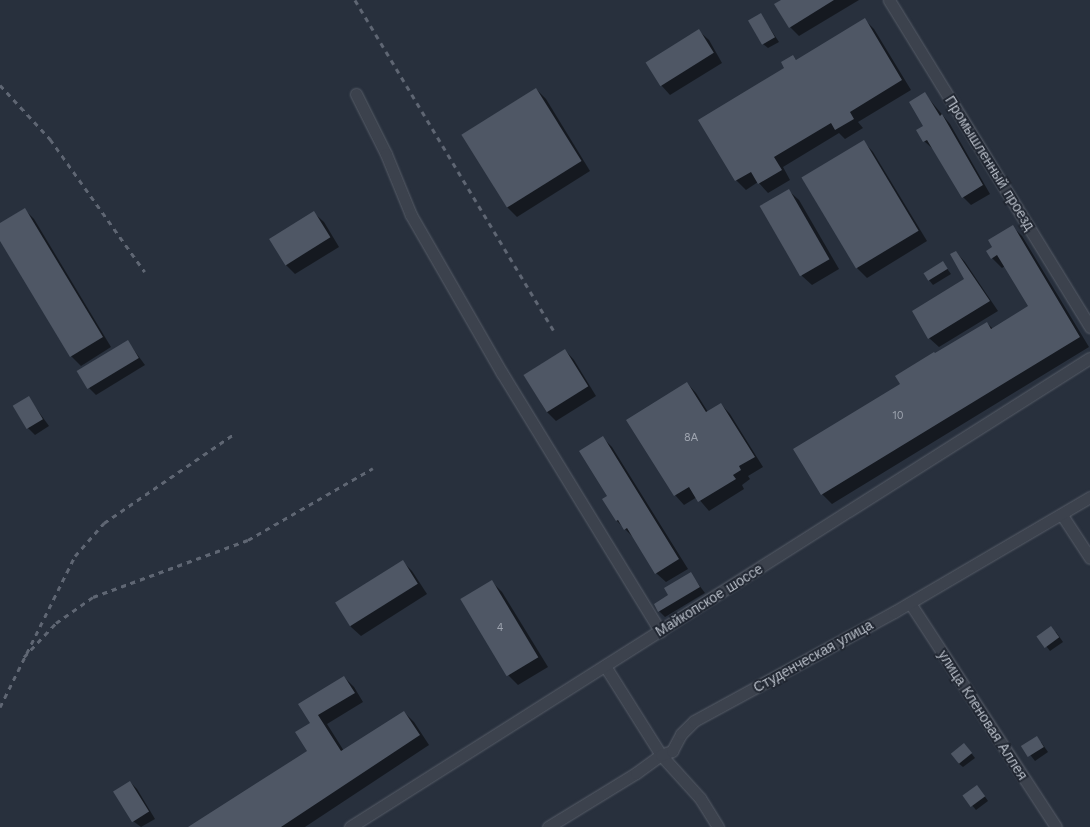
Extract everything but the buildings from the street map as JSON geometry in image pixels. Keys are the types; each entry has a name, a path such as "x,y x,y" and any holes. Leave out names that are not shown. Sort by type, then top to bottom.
{"street":[{"name":"Промышленный проезд","path":"889,0 1090,327"},
{"path":"356,94 386,154 412,215 502,373 660,631"},
{"name":"Майкопское шоссе","path":"350,827 1090,358"},
{"name":"Студенческая улица","path":"548,827 636,773 661,755 672,751 682,734 694,721 910,603 1090,497"},
{"path":"1062,515 1090,558"},
{"name":"улица Кленовая Аллея","path":"910,603 1056,827"},
{"path":"605,666 661,755 700,798 718,827"}],"railway":[{"path":"355,0 555,333"},
{"path":"0,85 50,139 145,272"},
{"path":"0,707 75,556 104,523 234,434"},
{"path":"24,657 56,623 93,597 248,540 373,468"}]}
